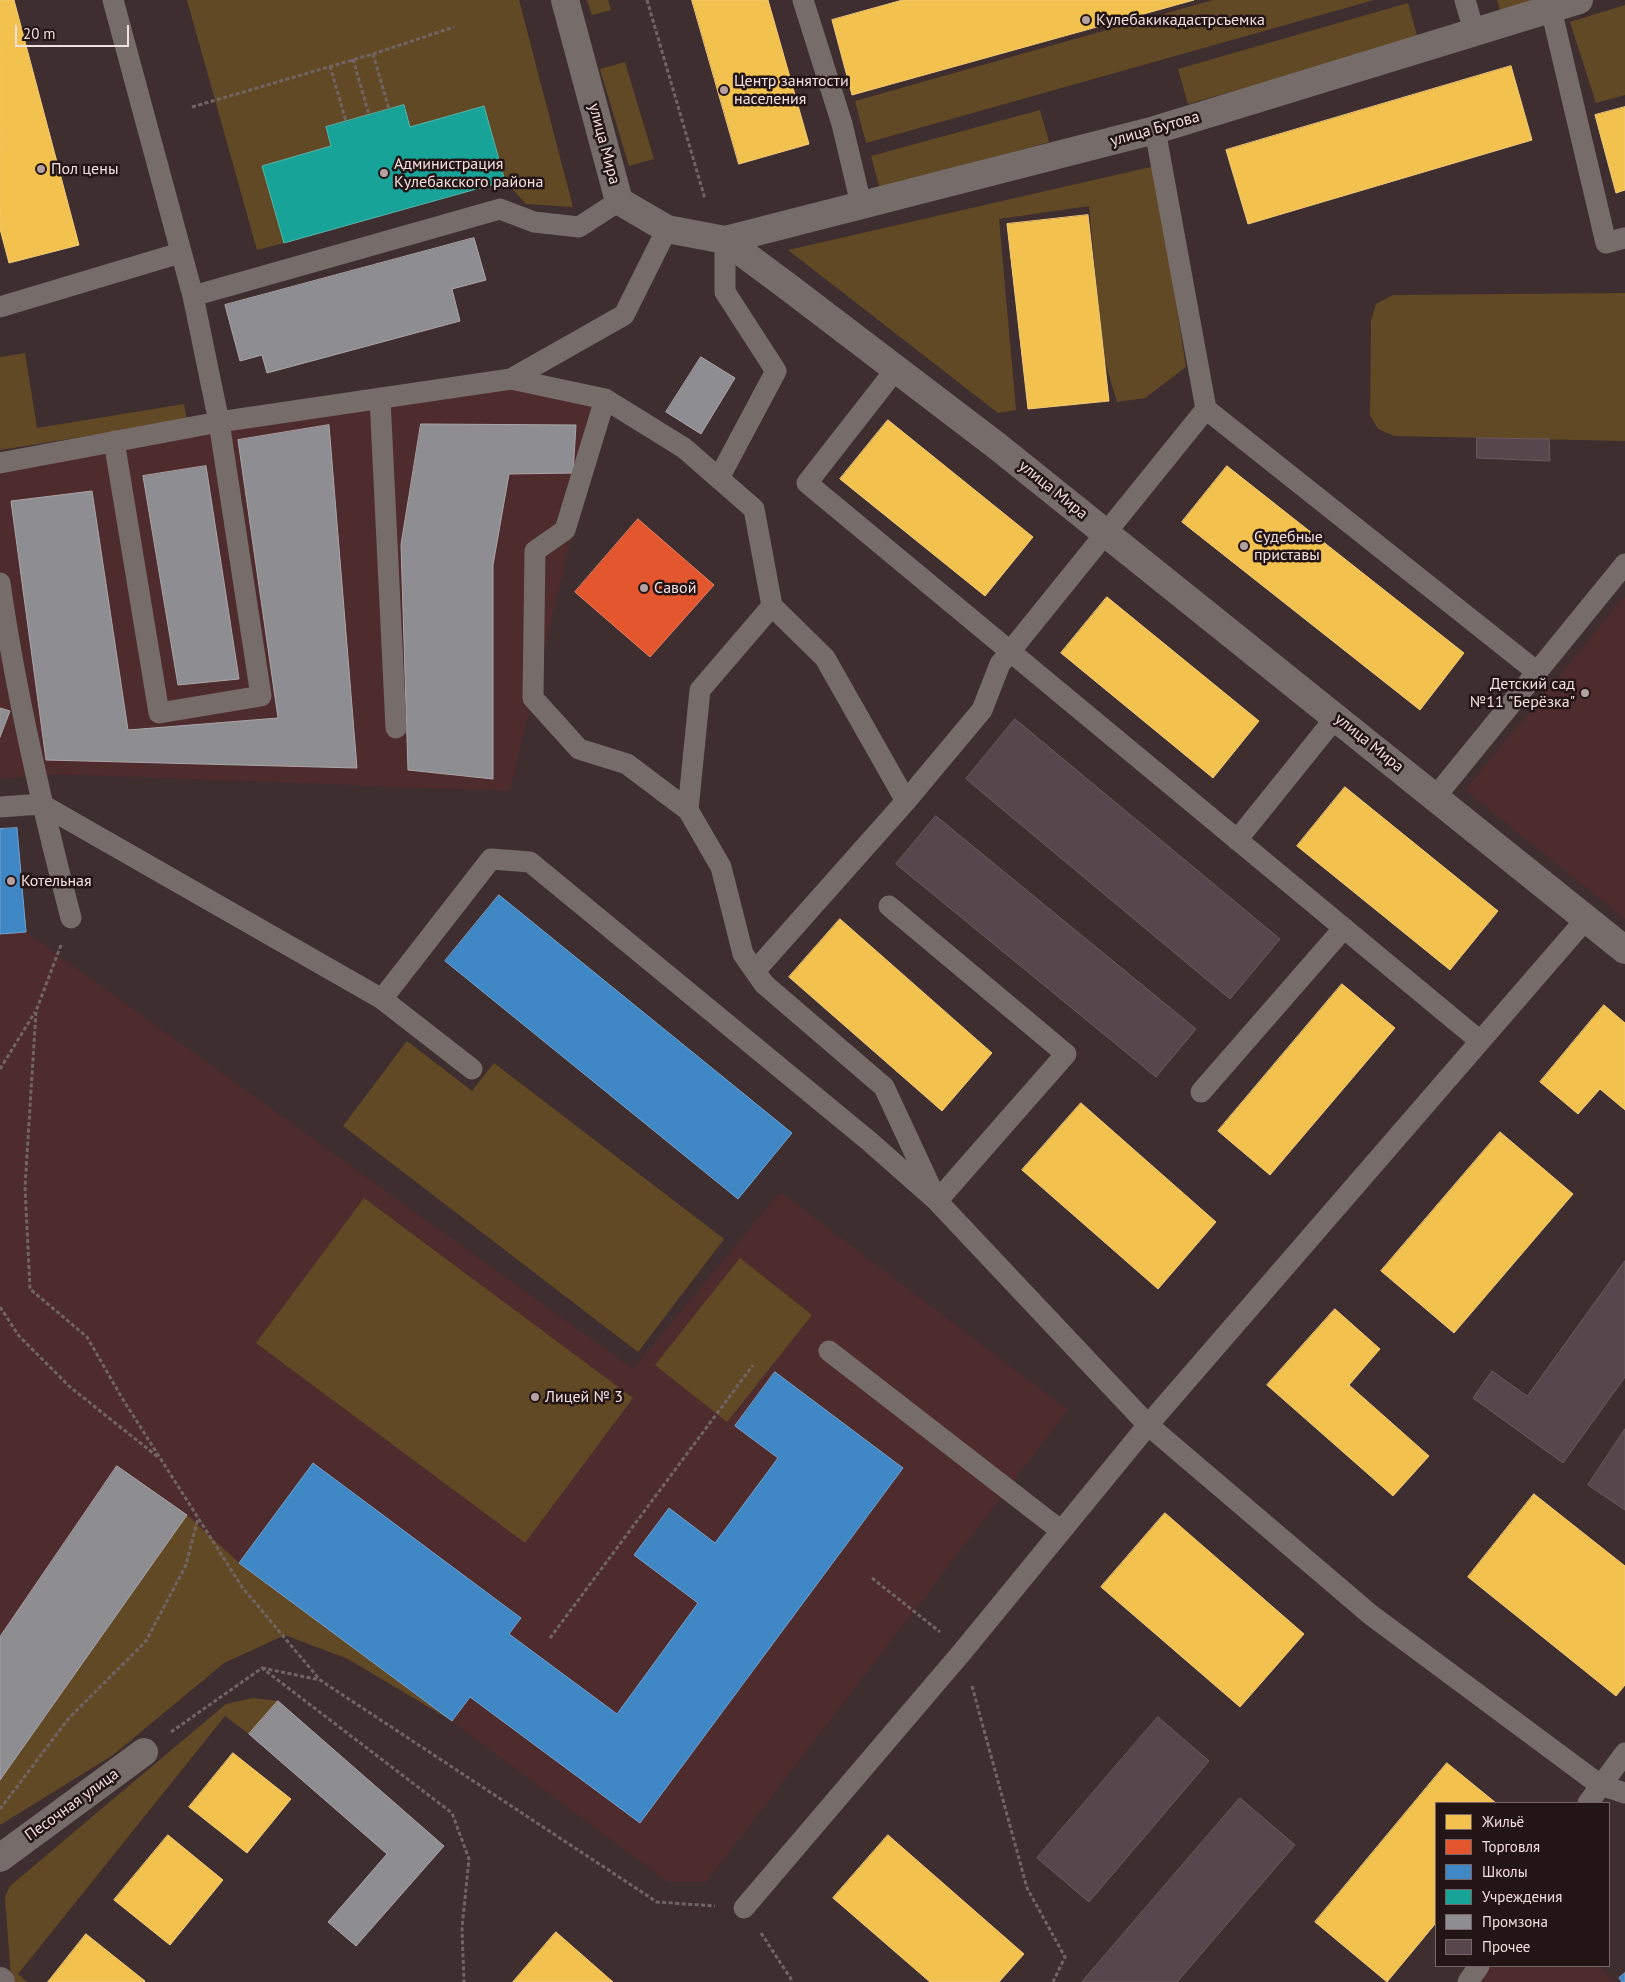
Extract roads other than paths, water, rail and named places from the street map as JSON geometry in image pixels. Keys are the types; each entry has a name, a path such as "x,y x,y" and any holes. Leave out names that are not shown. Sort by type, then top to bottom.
{"street":[{"name":"улица Мира","path":"565,0 619,201 668,229 725,240 997,446 1436,796 1625,950"},
{"name":"улица Бутова","path":"725,240 1155,130 1580,0"},
{"name":"Песочная улица","path":"0,1858 144,1752"}],"lane":[{"path":"114,0 193,296 219,422 261,696 159,713 114,441"},
{"path":"803,0 842,124 860,204"},
{"path":"1465,0 1474,31"},
{"path":"1551,9 1606,242 1625,238"},
{"path":"1155,130 1206,409 1537,672"},
{"path":"193,296 500,209 534,222 579,227 619,201"},
{"path":"510,380 624,315 668,229"},
{"path":"719,478 776,371 725,292 725,240"},
{"path":"0,307 180,253"},
{"path":"896,369 808,483 1480,1041"},
{"path":"0,462 219,422 510,380 605,399 684,448 754,509 772,606 825,658 906,801"},
{"path":"380,398 396,728"},
{"path":"605,399 564,530 535,551 532,698 579,749 627,764 688,810 721,867 742,954 764,984 884,1087 937,1201"},
{"path":"755,971 906,801 982,710 1000,664 1206,409"},
{"path":"1436,796 1625,564"},
{"path":"0,583 4,647 41,804 71,918"},
{"path":"688,810 700,690 772,606"},
{"path":"1237,840 1336,717"},
{"path":"0,807 41,804 382,999 472,1070"},
{"path":"382,999 491,859 530,862 870,1141 937,1201 1148,1425 1371,1615 1600,1785 1625,1793"},
{"path":"889,906 1066,1054 937,1201"},
{"path":"744,1908 963,1651 1060,1530 1148,1425 1586,919"},
{"path":"1201,1092 1344,928"},
{"path":"829,1351 1060,1530"},
{"path":"1589,1802 1625,1753"},
{"path":"1468,1982 1478,1967"}],"place":[{"name":"Кулебакикадастрсъемка","path":"1086,20"},
{"name":"Центр занятости населения","path":"724,90"},
{"name":"Пол цены","path":"41,169"},
{"name":"Администрация Кулебакского района","path":"384,173"},
{"name":"Судебные приставы","path":"1244,546"},
{"name":"Савой","path":"644,588"},
{"name":"Детский сад №11 \"Берёзка\"","path":"1585,693"},
{"name":"Котельная","path":"11,881"},
{"name":"Лицей № 3","path":"535,1397"}]}
